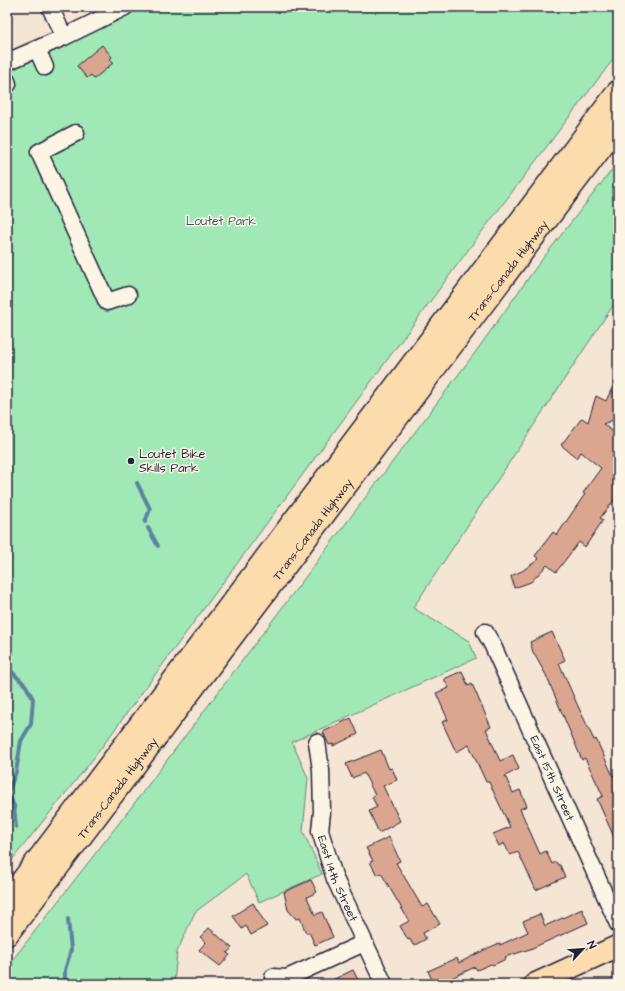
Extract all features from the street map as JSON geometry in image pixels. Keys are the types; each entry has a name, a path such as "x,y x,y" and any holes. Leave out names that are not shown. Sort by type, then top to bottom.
{"highway":[{"name":"Trans-Canada Highway","path":"7,901 618,92"},
{"name":"Trans-Canada Highway","path":"7,934 618,125"},
{"path":"7,876 44,833 89,793"}],"main road":[{"path":"535,984 618,946"}],"street":[{"path":"50,7 64,37"},
{"path":"7,62 64,37 125,7"},
{"path":"37,49 45,67"},
{"path":"76,133 39,152 107,302 128,295"},
{"name":"East 15th Street","path":"485,632 492,644 618,924"},
{"name":"East 14th Street","path":"317,742 321,770 322,812 320,831 335,879 384,984"},
{"path":"273,977 287,978 364,943"}],"green space":[{"name":"Loutet Park","path":"134,7 618,7 618,53 474,242 93,759 7,866 7,71"},
{"path":"618,162 618,298 413,608 469,641 476,658 292,742 308,778 303,831 322,874 259,902 246,874 195,912 177,952 174,984 7,984 7,967 130,809 477,350 537,266"}],"building":[{"path":"102,45 112,57 110,59 113,63 94,79 91,75 87,78 77,66"},
{"path":"618,375 618,418 603,424 618,436 618,495 600,518 603,520 585,547 579,542 556,572 547,565 531,582 514,588 511,576 522,571 539,559 535,556 553,532 557,535 585,494 583,493 601,468 581,452 577,458 561,445 582,418 588,422 596,396 606,401"},
{"path":"552,632 565,660 559,663 577,704 594,740 596,739 613,776 618,774 618,846 597,799 603,796 585,758 582,760 546,675 533,652 530,642"},
{"path":"462,671 468,686 472,684 491,727 486,729 500,761 513,755 519,769 505,776 513,793 520,790 527,806 520,809 540,854 546,851 552,864 556,862 560,865 565,877 536,890 518,852 510,855 504,843 499,846 493,834 510,827 489,782 486,782 469,745 456,752 442,722 448,720 436,693 449,688 444,679"},
{"path":"351,718 358,734 333,746 333,744 329,745 323,732"},
{"path":"381,750 389,769 392,768 397,780 383,786 400,821 379,833 369,811 377,807 372,797 375,795 364,773 352,778 346,764"},
{"path":"389,837 400,861 396,863 422,907 428,904 440,924 423,933 426,939 415,945 413,945 410,939 408,940 400,926 409,921 381,873 377,875 370,862 373,861 366,848"},
{"path":"311,880 317,892 307,897 315,915 322,912 333,937 315,945 309,932 306,933 300,918 296,919 288,910 284,892"},
{"path":"253,903 267,926 251,935 246,926 242,929 233,916"},
{"path":"582,909 588,923 530,949 505,957 506,959 493,965 491,964 477,970 475,967 447,980 449,984 434,984 428,971 457,958 459,963 488,948 500,943 500,945 528,932 523,921 540,914 545,926"},
{"path":"209,928 232,948 227,953 230,955 220,966 199,950 206,942 200,937"},
{"path":"353,970 360,984 324,984"}],"waterway":[{"path":"137,483 150,509 145,522"},
{"path":"148,528 158,546"},
{"path":"7,667 26,686 33,699 31,724 21,741 16,772 8,792 14,806 16,827"},
{"path":"65,984 65,970 71,950 68,919"}],"place":[{"name":"Loutet Bike Skills Park","path":"131,461"}]}
